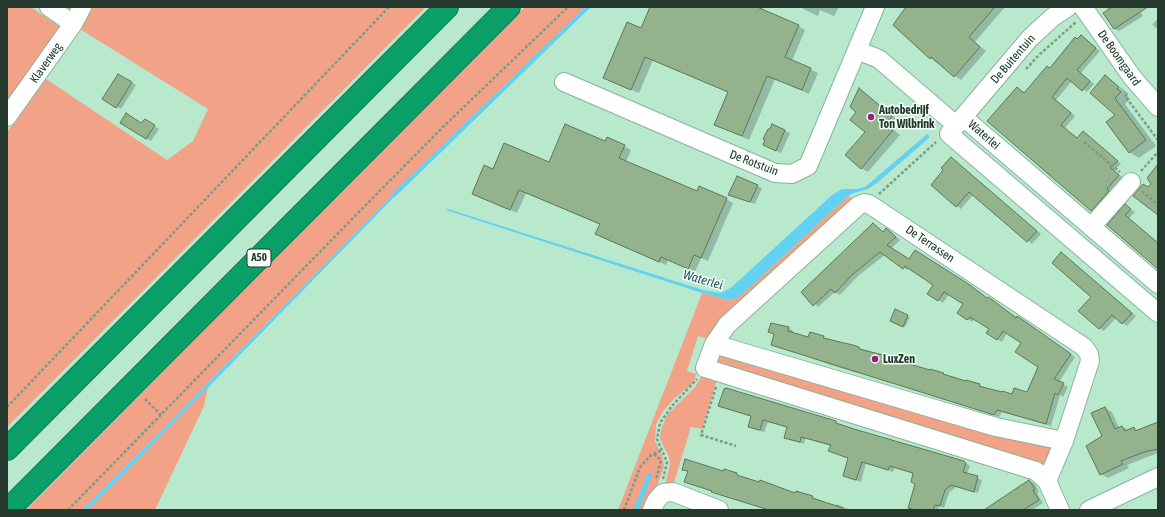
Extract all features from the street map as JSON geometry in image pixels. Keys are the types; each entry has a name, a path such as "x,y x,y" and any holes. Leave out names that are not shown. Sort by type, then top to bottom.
{"highway":[{"path":"7,449 447,7"},
{"name":"A50","path":"8,510 509,7"}],"street":[{"path":"49,7 73,24"},
{"name":"Klaverweg","path":"7,118 73,24 82,7"},
{"name":"De Rotstuin","path":"564,82 775,173 792,174 808,166 875,7"},
{"name":"De Buitentuin","path":"956,125 1030,38 1053,17 1068,7"},
{"name":"De Boomgaard","path":"1086,10 1132,77 1158,107"},
{"path":"857,50 879,59 956,125"},
{"name":"Waterlei","path":"956,125 1091,227 1158,284"},
{"name":"Waterlei","path":"956,125 1158,313"},
{"path":"1091,227 1131,182"},
{"path":"869,204 864,203 859,205 727,326 714,344 713,370 1036,471 1047,481 1060,510"},
{"name":"De Terrassen","path":"869,204 1084,347 1089,354 1090,361 1064,441 1047,481"},
{"path":"714,344 996,427 1064,441"},
{"path":"1089,510 1158,477"},
{"path":"652,510 663,493 673,492 719,510"}],"path":[{"path":"7,407 389,7"},
{"path":"68,510 434,137 568,7"},
{"path":"1025,70 1086,10"},
{"path":"869,204 944,134 956,125"},
{"path":"1131,182 1158,152"},
{"path":"713,370 702,435 736,446"},
{"path":"663,493 661,483 667,462 658,442 657,435 662,418 680,397 713,370"},
{"path":"145,400 161,415"},
{"path":"624,510 640,467 651,455 662,450"}],"shaded area":[{"path":"7,7 31,7 61,28 7,102"},
{"path":"92,7 426,7 7,427 7,132 46,79 167,160 193,141 208,109 80,29"},
{"path":"525,7 588,7 399,192 397,191 83,510 26,510"},
{"path":"848,196 861,201 708,339 698,336 687,371 696,374 694,382 674,399 664,410 656,424 655,441 663,458 664,467 648,510 618,510 702,293 729,300 739,297"},
{"path":"720,354 1050,446 1051,456 1043,466 718,365 717,362"},
{"path":"702,376 717,380 702,429 691,427 673,486 665,484 670,464 669,457 660,439 661,430 667,415 695,387"},
{"path":"208,387 204,406 155,510 88,510"}],"water":[{"path":"927,134 929,135 929,138 877,183 868,189 848,196 739,297 729,300 702,293 446,210 448,209 703,290 721,293 732,287 832,195 842,189 856,189 865,187"},
{"path":"397,191 399,192 111,487 88,510 83,510"},
{"path":"648,473 651,473 652,475 639,510 633,510"}],"building":[{"path":"650,7 757,7 799,25 785,57 811,68 802,90 767,76 742,136 714,125 728,92 645,57 631,90 603,78 627,22 641,28"},
{"path":"906,7 995,7 969,37 980,47 954,77 931,57 930,59 893,25"},
{"path":"1112,7 1148,7 1114,29 1103,13"},
{"path":"1081,35 1096,48 1077,70 1090,81 1082,91 1067,78 1052,97 1071,113 1061,125 1077,138 1083,131 1118,161 1110,167 1119,175 1107,189 1109,191 1091,211 987,121 1017,87 1024,93 1047,66 1050,68 1075,37 1077,39"},
{"path":"118,74 132,82 116,108 102,99"},
{"path":"1105,75 1119,87 1117,89 1121,92 1115,98 1146,140 1129,153 1106,122 1115,115 1090,93"},
{"path":"859,88 892,116 886,124 893,130 861,169 845,155 865,132 850,120 856,112 850,107"},
{"path":"126,113 141,123 145,119 155,125 146,139 120,123"},
{"path":"565,124 605,141 607,137 625,145 619,158 697,191 699,186 727,198 701,258 694,255 688,269 661,257 659,262 595,234 600,224 519,190 510,210 472,194 484,165 493,169 504,143 549,162"},
{"path":"772,124 785,130 776,151 763,145 765,140 763,139"},
{"path":"951,157 1037,231 1027,242 969,192 956,207 931,185 943,170 941,168"},
{"path":"1158,164 1158,215 1133,196 1143,184 1148,187 1151,184 1147,178"},
{"path":"737,176 758,185 750,202 728,195"},
{"path":"1125,204 1131,209 1125,215 1158,243 1158,269 1107,225"},
{"path":"873,223 883,232 886,228 896,237 887,245 909,259 915,250 970,285 987,298 988,297 994,301 1016,318 1017,316 1023,320 1071,354 1054,379 1064,383 1058,395 1055,393 1046,424 997,410 994,415 771,345 774,334 768,332 771,323 789,327 788,331 808,337 810,332 824,336 823,338 853,345 859,347 859,349 899,359 899,361 980,384 979,386 1012,394 1014,388 1027,392 1038,367 1015,352 1021,343 1003,331 997,340 986,333 989,329 970,317 967,320 957,313 963,304 944,292 938,301 927,294 933,285 905,266 903,269 880,252 853,274 835,293 831,289 813,306 801,292"},
{"path":"1061,252 1132,313 1122,324 1112,315 1099,329 1078,311 1091,297 1052,263"},
{"path":"895,309 908,315 903,327 890,321"},
{"path":"726,388 836,421 836,423 854,429 964,461 966,463 963,472 978,476 974,492 951,485 945,490 940,506 935,505 933,510 915,510 908,508 915,484 911,482 913,473 890,466 888,470 862,462 856,480 843,476 848,458 828,451 831,445 801,437 800,442 784,438 787,427 763,420 760,430 748,427 751,416 718,406 724,389"},
{"path":"1105,407 1115,429 1122,426 1125,431 1134,427 1135,431 1158,422 1158,449 1144,452 1121,461 1123,464 1100,475 1086,446 1102,436 1091,413"},
{"path":"685,459 723,471 724,469 737,473 737,475 759,482 760,480 795,493 796,491 813,496 812,498 843,508 842,510 769,510 684,482 688,471 682,470"},
{"path":"1029,480 1035,489 1033,490 1039,500 1023,510 984,510"}],"waterway":[{"path":"394,195 588,7"}],"place":[{"name":"Autobedrijf Ton Wilbrink","path":"871,117"},
{"name":"LuxZen","path":"875,359"}]}
